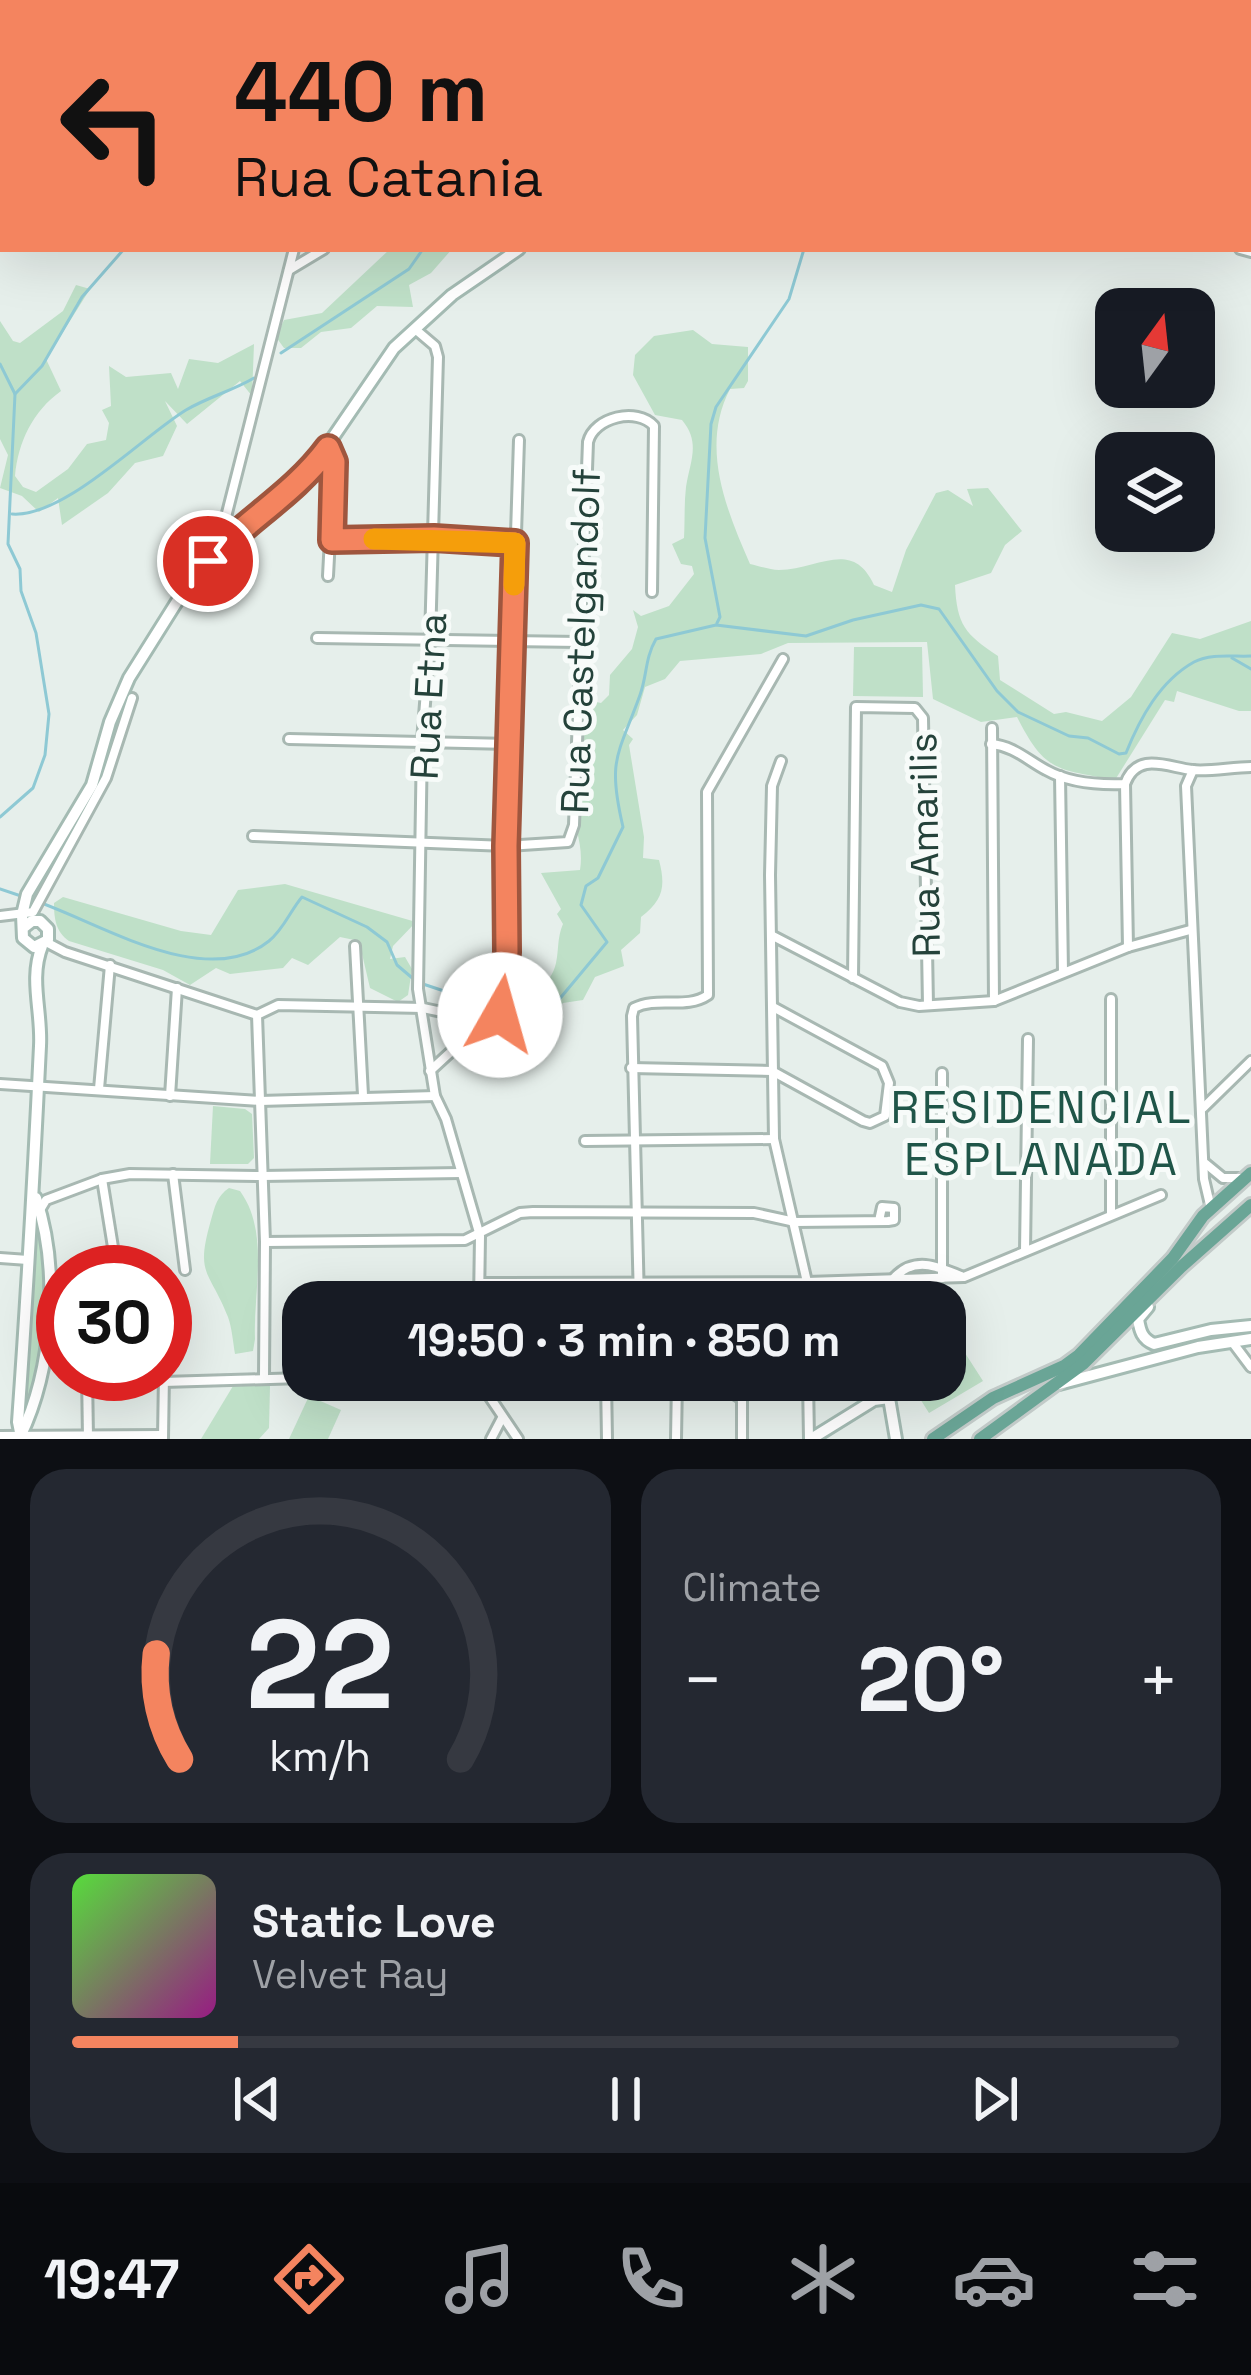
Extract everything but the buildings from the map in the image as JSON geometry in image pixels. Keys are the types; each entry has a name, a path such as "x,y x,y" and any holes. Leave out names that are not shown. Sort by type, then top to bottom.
{"main road":[{"path":"1000,1425 988,1421 989,1409 1055,1376 1160,1272 1211,1210 1249,1176"},
{"path":"953,1426 971,1427 976,1439 1056,1385 1251,1205"},
{"path":"1211,1210 1229,1226"},
{"path":"936,1438 993,1398 1064,1366"}],"street":[{"path":"223,545 226,513 293,252"},
{"path":"288,271 313,252"},
{"path":"20,1438 51,1315 49,1261 35,1195 41,1036 28,910 92,785 129,678 188,584 223,545 310,471 380,364 413,328 514,252"},
{"name":"Rua Etna","path":"413,328 435,346 438,357 430,641 422,741 418,989 435,1096 480,1236 480,1281"},
{"name":"Rua Castelgandolf","path":"506,846 561,845 570,839 574,826 591,430 633,415 643,416 654,426 652,592"},
{"path":"429,1072 499,1014 507,952 519,440"},
{"path":"328,448 334,462 328,576"},
{"path":"332,540 434,538 515,543"},
{"path":"317,638 580,642"},
{"path":"637,1280 632,1016 645,1003 695,1002 709,988 707,792 783,659"},
{"path":"0,916 28,910 47,885 106,778 132,698"},
{"name":"Rua Amarilis","path":"853,978 856,707 918,709 923,718 928,1005"},
{"path":"992,728 994,1000"},
{"path":"289,739 510,744"},
{"path":"992,744 1012,749 1060,776 1092,784 1125,784"},
{"path":"781,761 772,786 774,1138 808,1281"},
{"path":"1128,947 1125,784 1132,770 1149,763 1193,770 1251,767"},
{"path":"1193,770 1186,786 1190,930 1203,1158 1211,1210"},
{"path":"1060,776 1063,972"},
{"path":"253,836 506,846"},
{"path":"47,885 28,910 34,947 44,944 256,1015 278,1005 423,1008 499,1014 547,1034"},
{"path":"28,910 48,929 34,971 35,987"},
{"path":"771,935 909,1006 994,1000 1128,947 1190,930"},
{"path":"355,946 363,1095"},
{"path":"99,1089 110,965"},
{"path":"170,1096 177,988"},
{"path":"1111,1000 1111,1215"},
{"path":"631,1069 772,1071 862,1120 880,1121 886,1111 887,1072 872,1058 773,1007"},
{"path":"256,1015 265,1242 264,1377"},
{"path":"1025,1252 1028,1039"},
{"path":"1203,1108 1251,1061"},
{"path":"942,1072 942,1273"},
{"path":"0,1084 260,1101 435,1096"},
{"path":"585,1141 774,1138"},
{"path":"1203,1158 1223,1178 1249,1176"},
{"path":"20,1438 30,1260 36,1210 46,1200 130,1174 461,1173"},
{"path":"173,1174 181,1245"},
{"path":"103,1179 112,1245"},
{"path":"839,1281 897,1278 909,1264 964,1277 1161,1195"},
{"path":"265,1242 465,1240 520,1213 754,1213 795,1222 879,1221"},
{"path":"0,1258 30,1260"},
{"path":"585,1281 722,1281"},
{"path":"1168,1282 1138,1319 1149,1342 1161,1344 1251,1325"},
{"path":"1056,1385 1198,1347 1251,1339"},
{"path":"1232,1342 1251,1367"},
{"path":"192,1378 282,1377"},
{"path":"87,1401 88,1437"},
{"path":"0,1436 163,1437 164,1401"},
{"path":"491,1401 518,1439"},
{"path":"606,1401 607,1439"},
{"path":"676,1439 677,1401"},
{"path":"740,1401 742,1439"},
{"path":"809,1401 810,1439 872,1401"},
{"path":"892,1401 896,1439"},
{"path":"491,1439 502,1418"}],"green space":[{"path":"387,252 449,252 431,273 409,285 413,307 377,306 351,328 321,332 301,348 284,348 276,337 284,320 322,313"},
{"path":"76,285 90,289 46,359 61,391 42,408 23,439 15,476 23,487 36,492 68,469 87,444 106,440 109,423 102,410 111,406 109,366 126,377 171,373 178,389 189,359 218,363 254,344 252,396 240,381 187,424 165,401 177,426 163,456 135,463 108,493 62,525 58,498 39,512 22,496 0,488 8,455 0,439 0,321 13,341 20,343 63,311"},
{"path":"693,330 712,344 748,347 748,381 744,388 730,389 721,411 717,455 725,500 750,564 779,570 845,560 865,571 874,585 892,592 906,550 936,493 948,490 973,506 967,489 988,488 1022,531 1005,545 991,573 955,585 961,619 970,634 998,656 1000,680 1054,714 1066,712 1102,721 1131,697 1172,633 1200,639 1251,621 1251,711 1177,691 1174,702 1165,700 1115,780 1054,765 1036,748 1017,717 981,722 933,699 927,642 788,643 761,654 680,661 665,679 645,687 637,715 623,730 633,739 629,745 643,858 659,860 662,885 658,899 641,917 640,933 621,950 624,966 595,977 583,1000 563,1003 540,1023 512,1021 505,1010 543,986 556,963 561,909 541,873 580,870 572,777 592,701 601,703 609,695 610,675 632,649 638,627 633,610 641,616 669,606 694,574 692,566 681,564 672,544 684,538 691,437 682,420 655,415 633,375 635,355 654,336"},
{"path":"854,647 922,647 923,697 853,696"},
{"path":"285,884 416,922 393,946 390,959 405,957 412,969 408,995 398,1002 370,988 359,941 340,937 308,965 292,958 283,968 230,974 216,968 190,985 163,970 69,941 55,914 54,903 63,897 211,935 238,890"},
{"path":"213,1106 252,1114 254,1158 248,1164 210,1164"},
{"path":"229,1188 240,1191 249,1207 258,1263 253,1351 235,1354 228,1317 204,1263 214,1210"},
{"path":"36,1219 42,1245 36,1245 36,1367 23,1423"},
{"path":"966,1355 983,1381 966,1391"},
{"path":"233,1386 270,1386 269,1428 259,1439 201,1439"},
{"path":"307,1401 341,1410 328,1439 289,1439"},
{"path":"921,1401 949,1401 929,1413"}],"waterway":[{"path":"15,394 42,366 82,297 121,252"},
{"path":"281,353 409,269 421,252"},
{"path":"717,623 720,617 705,538 711,424 716,407 789,299 803,252"},
{"path":"0,364 15,394 8,544 20,569 21,591 36,633 49,714 45,755 33,788 0,817"},
{"path":"12,514 33,512 79,490 186,410 254,378"},
{"path":"30,899 149,947 213,959 243,955 269,941 302,897 367,927 387,942 397,965 417,982 489,1006 547,1014 607,942 581,905 586,886 598,878 623,827 617,758 656,639 716,625 806,636 921,605 939,609 997,691 1018,712 1119,754 1126,753 1152,702 1182,670 1208,657 1251,656"},
{"path":"1232,658 1251,669"},
{"path":"0,889 21,896"}],"slow traffic":[{"path":"374,539 515,543 514,585"}],"district":[{"name":"RESIDENCIAL ESPLANADA","path":"1042,1133"}],"route":[{"path":"208,561 310,471 328,448 334,462 332,540 434,538 515,543 507,952 500,1015"}]}
